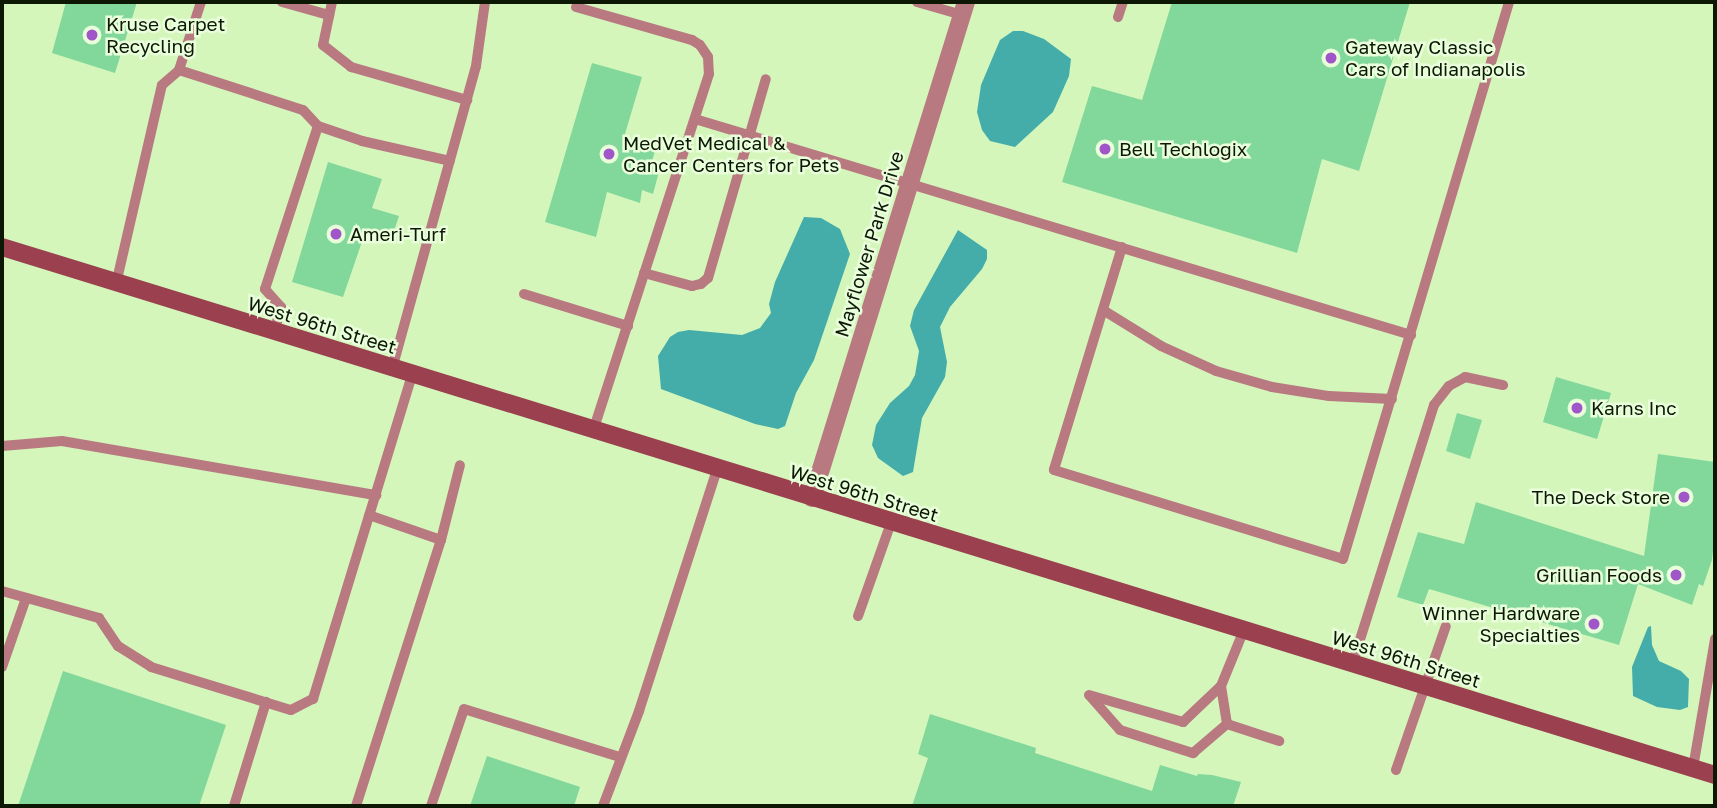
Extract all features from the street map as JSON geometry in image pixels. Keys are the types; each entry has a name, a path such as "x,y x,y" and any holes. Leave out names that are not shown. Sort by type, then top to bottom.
{"street":[{"name":"Mayflower Park Drive","path":"813,498 964,8"},
{"name":"West 96th Street","path":"2,247 593,432 1715,775"}],"lane":[{"path":"116,284 162,85 179,70 201,2"},
{"path":"282,2 329,15"},
{"path":"332,2 323,45 351,67 467,100"},
{"path":"392,369 476,66 485,2"},
{"path":"917,2 964,8"},
{"path":"1118,17 1123,2"},
{"path":"1122,247 1054,470 1343,559 1509,2"},
{"path":"576,7 700,45 708,57 709,74 593,432"},
{"path":"179,70 303,110 318,126 362,141 450,161"},
{"path":"644,273 692,286 701,285 708,278 766,79"},
{"path":"695,119 1411,335"},
{"path":"274,332 281,307 265,289 318,126"},
{"path":"524,294 628,326"},
{"path":"1104,310 1160,346 1216,371 1272,387 1329,396 1392,400"},
{"path":"2,591 99,618 118,646 151,667 291,709 313,699 412,375"},
{"path":"1352,665 1434,405 1449,386 1465,377 1503,385"},
{"path":"2,446 62,441 376,495"},
{"path":"356,806 441,540 460,465"},
{"path":"603,806 639,712 717,470"},
{"path":"369,516 441,540"},
{"path":"858,616 891,523"},
{"path":"2,667 26,598"},
{"path":"1396,770 1446,626"},
{"path":"1227,724 1193,753 1120,730 1089,695 1183,722 1221,686 1243,632"},
{"path":"1693,768 1715,639"},
{"path":"1221,686 1227,724"},
{"path":"234,806 266,702"},
{"path":"430,806 464,709 620,757"},
{"path":"1227,724 1279,741"}],"water":[{"path":"1013,31 1023,31 1044,39 1071,59 1069,76 1053,112 1015,147 990,141 982,130 977,112 981,85 1000,40"},
{"path":"804,217 821,218 840,229 850,254 814,360 796,393 785,426 778,429 755,424 661,389 658,356 670,337 678,332 689,330 742,335 760,328 771,313 769,304 775,282"},
{"path":"958,230 987,250 987,259 982,269 950,307 940,327 947,362 945,377 922,418 913,472 903,476 878,458 872,445 876,425 890,403 909,386 915,375 919,351 910,326 914,310"},
{"path":"1651,626 1652,645 1659,661 1681,671 1689,679 1688,707 1680,710 1657,707 1633,696 1632,667 1648,627"}],"building":[{"name":"Kruse Carpet Recycling","path":"66,2 137,2 115,73 52,53"},
{"path":"1172,2 1410,2 1359,171 1322,159 1297,253 1062,182 1092,86 1142,100"},
{"name":"MedVet Medical & Cancer Centers for Pets","path":"592,63 642,77 624,137 656,148 652,161 661,164 653,194 642,190 640,203 607,192 596,237 545,222"},
{"name":"Ameri-Turf","path":"328,162 382,179 372,208 399,216 392,237 366,230 343,297 292,282"},
{"name":"Karns Inc","path":"1556,377 1611,393 1597,439 1543,422"},
{"path":"1457,413 1482,420 1470,459 1446,451"},
{"path":"1658,454 1715,462 1715,533 1712,560 1703,586 1699,584 1692,605 1638,584 1619,645 1429,589 1423,605 1397,597 1418,532 1464,544 1476,502 1644,556"},
{"path":"63,671 226,725 199,806 18,806"},
{"path":"930,714 1036,748 1035,753 1152,791 1160,765 1197,776 1212,775 1241,782 1233,806 912,806 928,758 918,754"},
{"path":"487,756 580,787 574,806 470,806"}],"place":[{"name":"Kruse Carpet Recycling","path":"92,35"},
{"name":"Gateway Classic Cars of Indianapolis","path":"1331,58"},
{"name":"Bell Techlogix","path":"1105,149"},
{"name":"MedVet Medical & Cancer Centers for Pets","path":"609,154"},
{"name":"Ameri-Turf","path":"336,234"},
{"name":"Karns Inc","path":"1577,408"},
{"name":"The Deck Store","path":"1684,497"},
{"name":"Grillian Foods","path":"1676,575"},
{"name":"Winner Hardware Specialties","path":"1594,624"}]}
